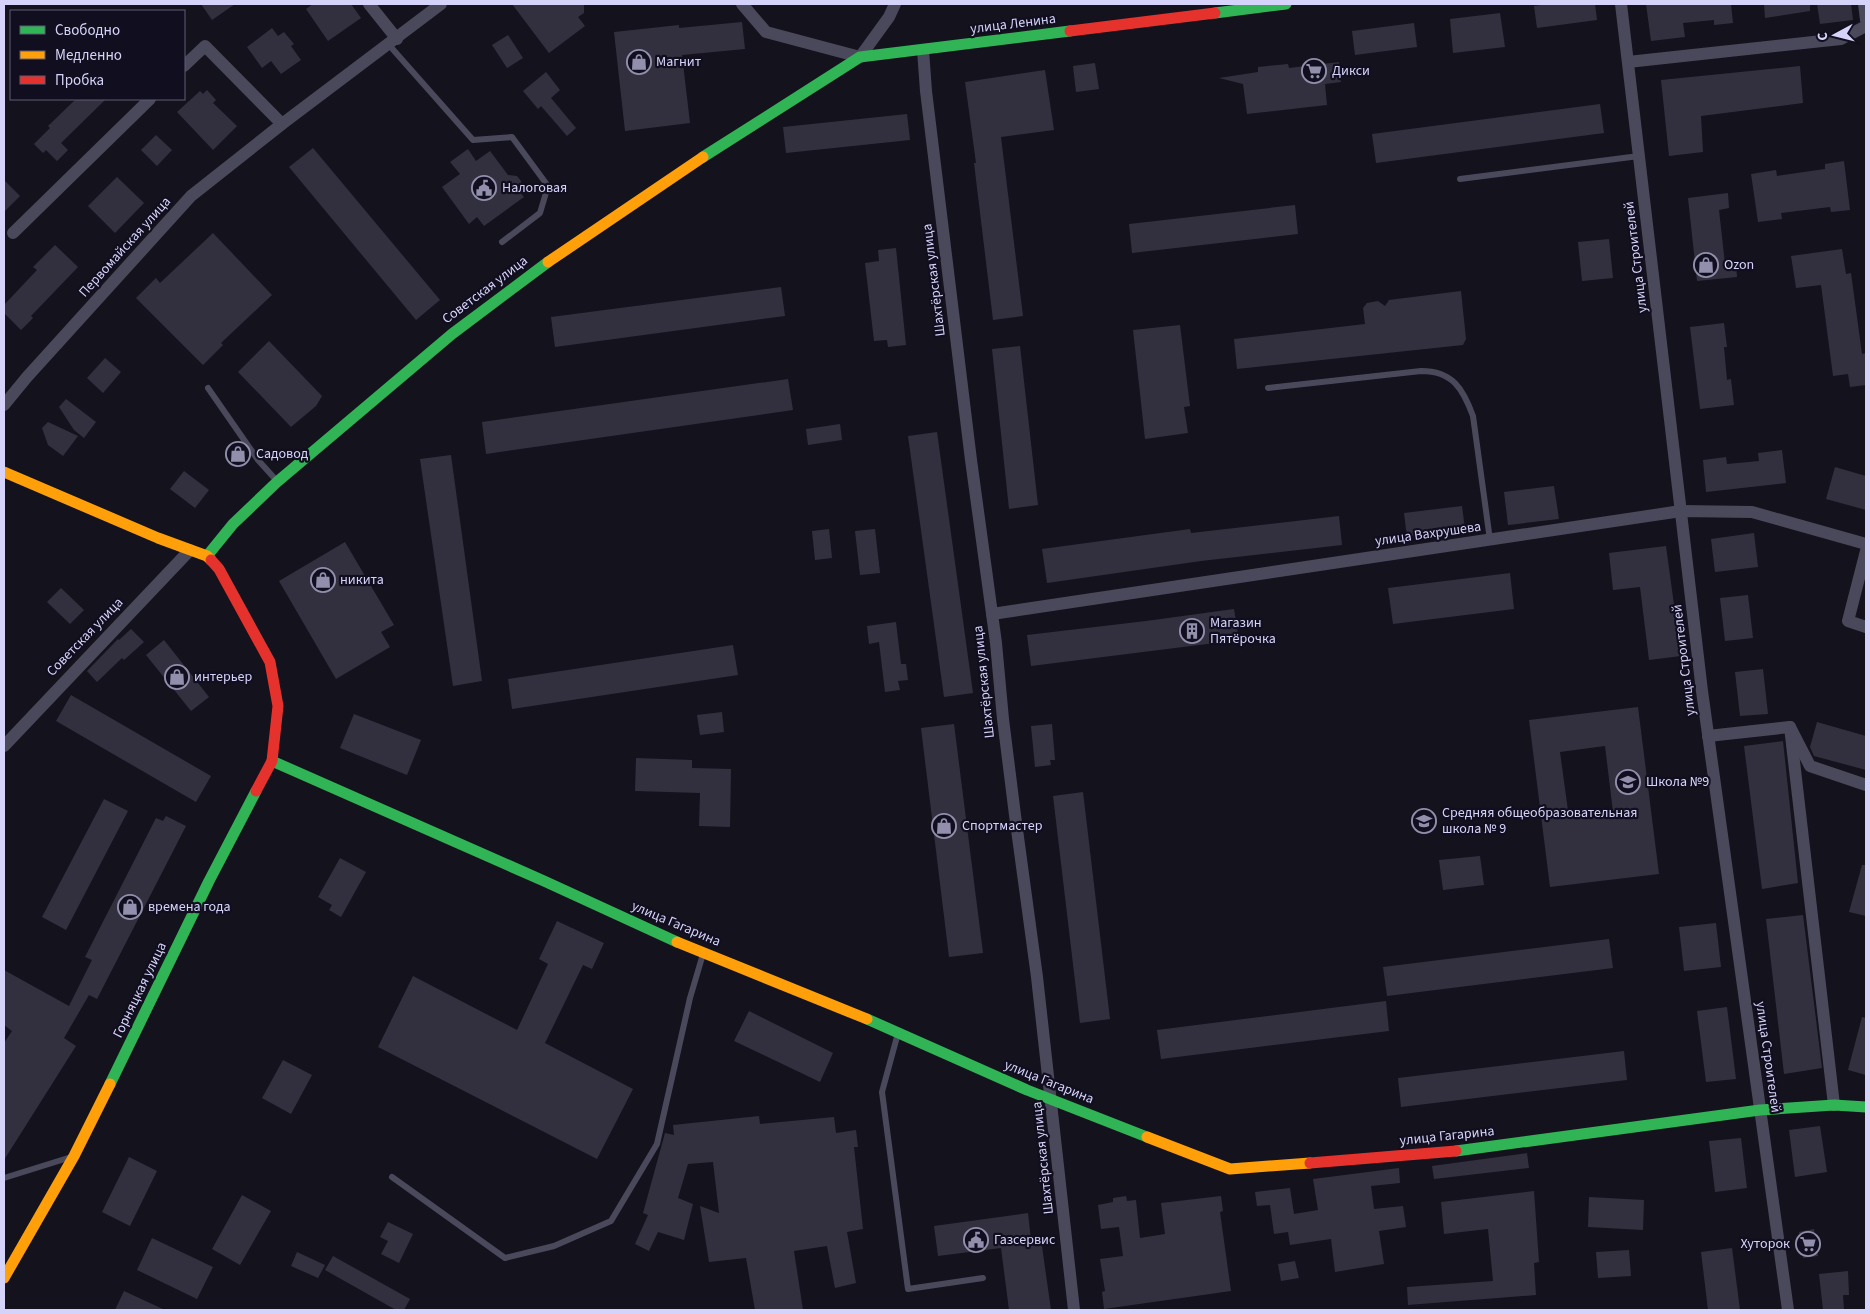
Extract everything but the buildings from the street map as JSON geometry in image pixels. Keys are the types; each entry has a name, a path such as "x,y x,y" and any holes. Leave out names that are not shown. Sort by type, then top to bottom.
{"main road":[{"name":"улица Ленина","path":"812,87 860,57 1286,4"},
{"name":"Советская улица","path":"207,556 233,524 277,482 452,334 565,249 812,87"},
{"path":"4,472 207,556"},
{"name":"Горняцкая улица","path":"4,1278 74,1156 209,881 272,761 278,706 270,662 245,613 219,569 207,556"},
{"name":"улица Гагарина","path":"272,761 703,953 899,1032 1052,1100 1230,1169 1438,1154 1760,1110 1834,1105 1866,1108"}],"street":[{"path":"369,4 393,42"},
{"name":"Первомайская улица","path":"4,405 33,370 191,196 282,124 441,4"},
{"path":"742,4 766,32 860,57 890,17 895,4"},
{"name":"улица Строителей","path":"1621,4 1708,736 1788,1310"},
{"path":"1864,4 1866,20"},
{"path":"1628,62 1841,39 1866,26"},
{"path":"185,65 205,46 282,124"},
{"name":"Шахтёрская улица","path":"923,50 926,91 992,614 1003,719 1052,1100 1074,1310"},
{"path":"12,233 149,100"},
{"name":"улица Вахрушева","path":"992,614 1681,511 1752,512 1866,544"},
{"name":"Советская улица","path":"4,746 190,550"},
{"path":"1866,550 1848,621 1866,627"},
{"path":"1708,736 1790,727"},
{"path":"1790,727 1810,766 1866,785"},
{"path":"1790,727 1834,1105"}],"lane":[{"path":"393,42 472,140 512,137 548,186 540,213 502,242"},
{"path":"1460,179 1639,156"},
{"path":"1268,388 1421,371 1432,371 1444,375 1456,383 1466,396 1473,416 1490,540"},
{"path":"208,388 258,460 277,482"},
{"path":"392,1177 505,1258 554,1246 611,1221 657,1144 690,998 703,953"},
{"path":"899,1032 882,1092 908,1289 983,1278"},
{"path":"4,1178 74,1156"}],"traffic: fast":[{"path":"1215,13 1286,4"},
{"path":"703,157 860,57 1070,31"},
{"path":"207,556 233,524 277,482 452,334 548,262"},
{"path":"272,761 677,942"},
{"path":"110,1084 209,881 256,791"},
{"path":"867,1019 1027,1090 1147,1137"},
{"path":"1456,1151 1760,1110 1834,1105 1866,1107"}],"traffic: slow":[{"path":"548,262 703,157"},
{"path":"4,472 158,538 207,556 211,560"},
{"path":"677,942 867,1019"},
{"path":"4,1278 74,1156 110,1084"},
{"path":"1147,1137 1230,1169 1310,1163"}],"traffic: jam":[{"path":"1070,31 1215,13"},
{"path":"211,560 219,569 270,662 278,706 272,761 256,791"},
{"path":"1310,1163 1456,1151"}],"place":[{"name":"Магнит","path":"639,62"},
{"name":"Дикси","path":"1314,71"},
{"name":"Налоговая","path":"484,188"},
{"name":"Ozon","path":"1706,265"},
{"name":"Садовод","path":"238,454"},
{"name":"никита","path":"323,580"},
{"name":"Магазин Пятёрочка","path":"1192,631"},
{"name":"интерьер","path":"177,677"},
{"name":"Школа №9","path":"1628,782"},
{"name":"Средняя общеобразовательная школа № 9","path":"1424,821"},
{"name":"Спортмастер","path":"944,826"},
{"name":"времена года","path":"130,907"},
{"name":"Газсервис","path":"976,1240"},
{"name":"Хуторок","path":"1808,1244"}]}
